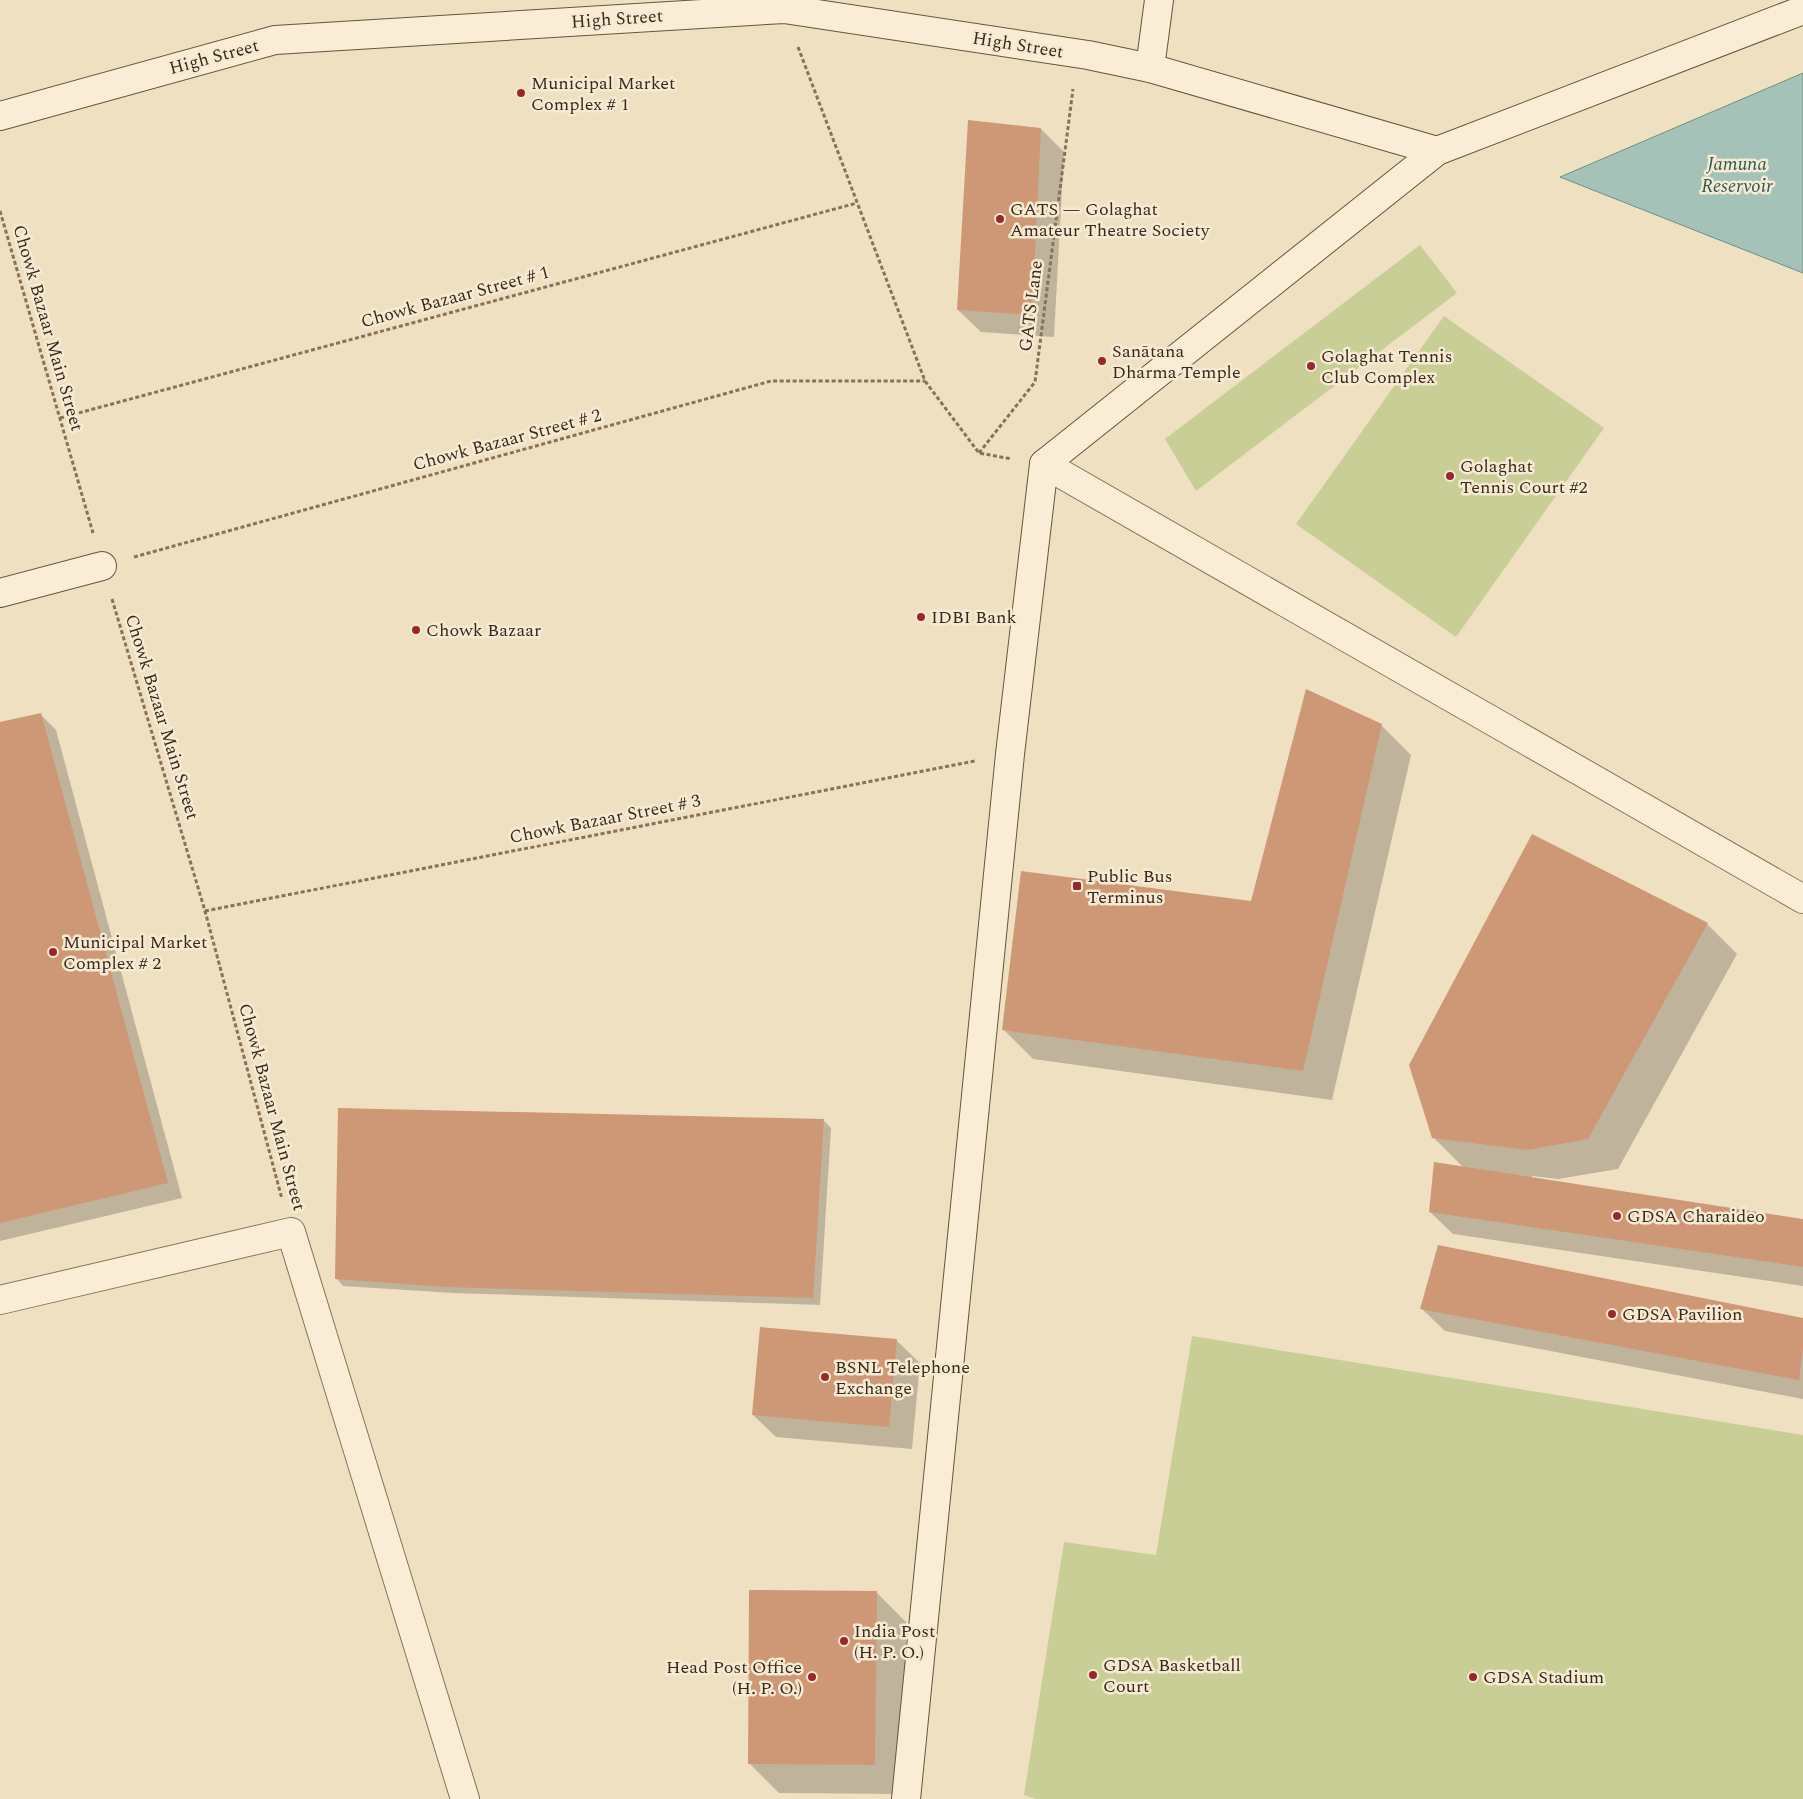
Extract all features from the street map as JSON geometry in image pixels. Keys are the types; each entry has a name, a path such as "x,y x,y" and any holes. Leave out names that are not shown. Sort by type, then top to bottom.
{"street":[{"path":"1150,68 1159,0"},
{"name":"High Street","path":"0,116 275,40 784,9 1078,54 1150,68 1437,151"},
{"path":"906,1799 1010,754 1044,464 1437,151 1803,10"},
{"path":"1044,464 1803,900"},
{"path":"0,593 102,566"},
{"path":"0,1300 291,1232 465,1799"}],"path":[{"path":"784,9 925,381 979,454 1044,464"},
{"name":"GATS Lane","path":"979,454 1035,382 1078,54"},
{"name":"Chowk Bazaar Street # 1","path":"60,418 857,203"},
{"name":"Chowk Bazaar Main Street","path":"0,211 102,566 205,911 291,1232"},
{"name":"Chowk Bazaar Street # 2","path":"102,566 771,381 925,381"},
{"name":"Chowk Bazaar Street # 3","path":"205,911 1010,754"}],"green space":[{"name":"Golaghat Tennis Club Complex","path":"1420,245 1457,293 1196,491 1165,439"},
{"name":"Golaghat Tennis Court #2","path":"1444,316 1604,428 1456,637 1296,524"},
{"name":"GDSA Stadium","path":"1192,1336 1803,1435 1803,1799 1036,1799 1024,1795 1064,1542 1156,1555"}],"water":[{"name":"Jamuna Reservoir","path":"1803,73 1803,273 1560,177"}],"building":[{"name":"GATS — Golaghat Amateur Theatre Society","path":"968,120 1041,128 1032,315 957,310"},
{"name":"Public Bus Terminus","path":"1306,689 1382,724 1303,1071 1002,1030 1021,871 1251,901"},
{"name":"Municipal Market Complex # 2","path":"41,713 168,1183 0,1223 0,722"},
{"path":"1532,834 1708,923 1588,1139 1527,1150 1432,1138 1409,1065"},
{"path":"338,1108 824,1119 813,1298 445,1287 335,1279"},
{"name":"GDSA Charaideo","path":"1434,1162 1803,1219 1803,1267 1429,1212"},
{"name":"GDSA Pavilion","path":"1438,1245 1803,1318 1803,1349 1799,1380 1420,1309"},
{"name":"BSNL Telephone Exchange","path":"760,1327 897,1339 889,1427 752,1415"},
{"name":"Head Post Office (H. P. O.)","path":"749,1590 877,1591 875,1765 748,1764"}],"place":[{"name":"Municipal Market Complex # 1","path":"521,93"},
{"name":"GATS — Golaghat Amateur Theatre Society","path":"1000,219"},
{"name":"Sanātana Dharma Temple","path":"1102,361"},
{"name":"Golaghat Tennis Club Complex","path":"1311,366"},
{"name":"Golaghat Tennis Court #2","path":"1450,476"},
{"name":"IDBI Bank","path":"921,617"},
{"name":"Chowk Bazaar","path":"416,630"},
{"name":"Public Bus Terminus","path":"1077,886"},
{"name":"Municipal Market Complex # 2","path":"53,952"},
{"name":"GDSA Charaideo","path":"1617,1216"},
{"name":"GDSA Pavilion","path":"1612,1314"},
{"name":"BSNL Telephone Exchange","path":"825,1377"},
{"name":"India Post (H. P. O.)","path":"844,1641"},
{"name":"GDSA Basketball Court","path":"1093,1675"},
{"name":"Head Post Office (H. P. O.)","path":"812,1677"},
{"name":"GDSA Stadium","path":"1473,1677"}]}
